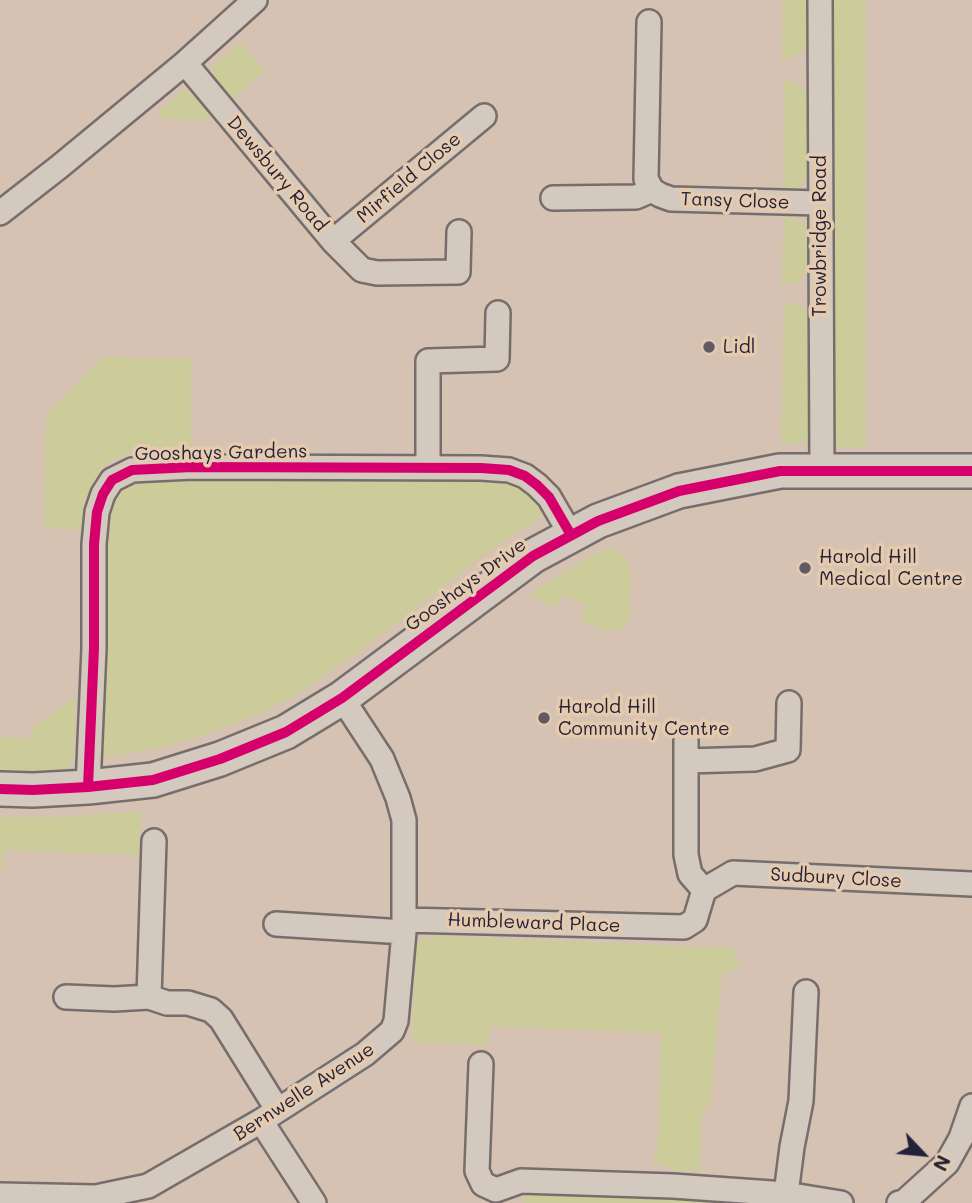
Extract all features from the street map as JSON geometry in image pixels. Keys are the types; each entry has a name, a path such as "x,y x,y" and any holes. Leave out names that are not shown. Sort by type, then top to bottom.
{"street":[{"path":"0,213 184,63 255,0"},
{"name":"Trowbridge Road","path":"820,0 822,471"},
{"path":"649,22 646,179 652,190"},
{"name":"Dewsbury Road","path":"184,63 333,241 362,270 377,273 458,272 459,232"},
{"name":"Mirfield Close","path":"333,241 484,116"},
{"name":"Tansy Close","path":"553,198 636,197 652,190 671,199 820,203"},
{"path":"428,467 428,361 497,359 498,313"},
{"name":"Gooshays Gardens","path":"88,787 94,648 94,544 97,512 103,494 112,480 132,470 158,468 495,468 525,476 537,485 549,497 571,535"},
{"name":"Gooshays Drive","path":"0,789 88,787 153,780 220,759 286,732 342,698 533,556 626,509 679,491 780,471 972,471"},
{"name":"Bernwelle Avenue","path":"0,1195 96,1197 148,1186 269,1115 365,1054 392,1031 396,1021 405,926 404,820 382,759 342,698"},
{"path":"704,890 690,874 687,855 686,751 755,760 788,750 789,703"},
{"path":"149,997 154,841"},
{"name":"Sudbury Close","path":"704,890 733,873 972,884"},
{"name":"Humbleward Place","path":"276,924 684,927 695,920 704,890"},
{"path":"786,1194 801,1101 806,992"},
{"path":"66,997 149,997 167,1003 188,1003 211,1010 221,1019 314,1203"},
{"path":"481,1064 477,1171 483,1184 496,1190 522,1181 673,1186 786,1194 841,1203"},
{"path":"899,1203 904,1202 947,1163 961,1138 972,1106"}],"shaded area":[{"path":"783,0 813,0 813,34 807,47 796,56 782,60"},
{"path":"834,0 866,0 866,448 834,448"},
{"path":"240,42 265,71 232,100 211,75 214,65"},
{"path":"784,79 806,91 814,107 810,173 799,188 783,194"},
{"path":"182,91 191,92 211,114 204,120 164,119 158,112"},
{"path":"785,213 805,224 812,235 811,266 798,282 781,285"},
{"path":"784,302 799,305 812,320 811,442 781,444"},
{"path":"103,357 191,359 191,451 132,452 111,460 102,469 84,505 81,530 44,528 46,415"},
{"path":"162,476 494,477 527,492 545,515 495,547 364,648 295,696 199,737 154,749 99,758 105,525 116,495 137,480"},
{"path":"613,547 627,559 631,575 630,616 625,626 618,631 606,631 581,621 586,605 563,594 556,608 528,595 591,556"},
{"path":"69,701 76,701 73,762 60,772 0,775 0,737 33,738 32,728"},
{"path":"141,811 139,855 3,850 3,869 0,870 0,817 57,817"},
{"path":"432,936 735,948 735,958 743,966 722,973 711,1100 701,1118 700,1171 678,1171 652,1161 658,1144 661,1033 490,1026 488,1045 412,1042 416,947 421,939"},
{"path":"537,1189 661,1194 720,1203 524,1203 524,1199"}],"cycle path":[{"path":"88,787 94,648 94,544 97,512 103,494 112,480 132,470 192,467 509,470 525,476 549,497 571,535"},
{"path":"0,789 88,787 153,780 220,759 286,732 342,698 533,556 598,521 679,491 780,471 972,471"}],"place":[{"name":"Lidl","path":"709,347"},
{"name":"Harold Hill Medical Centre","path":"805,568"},
{"name":"Harold Hill Community Centre","path":"544,718"}]}
